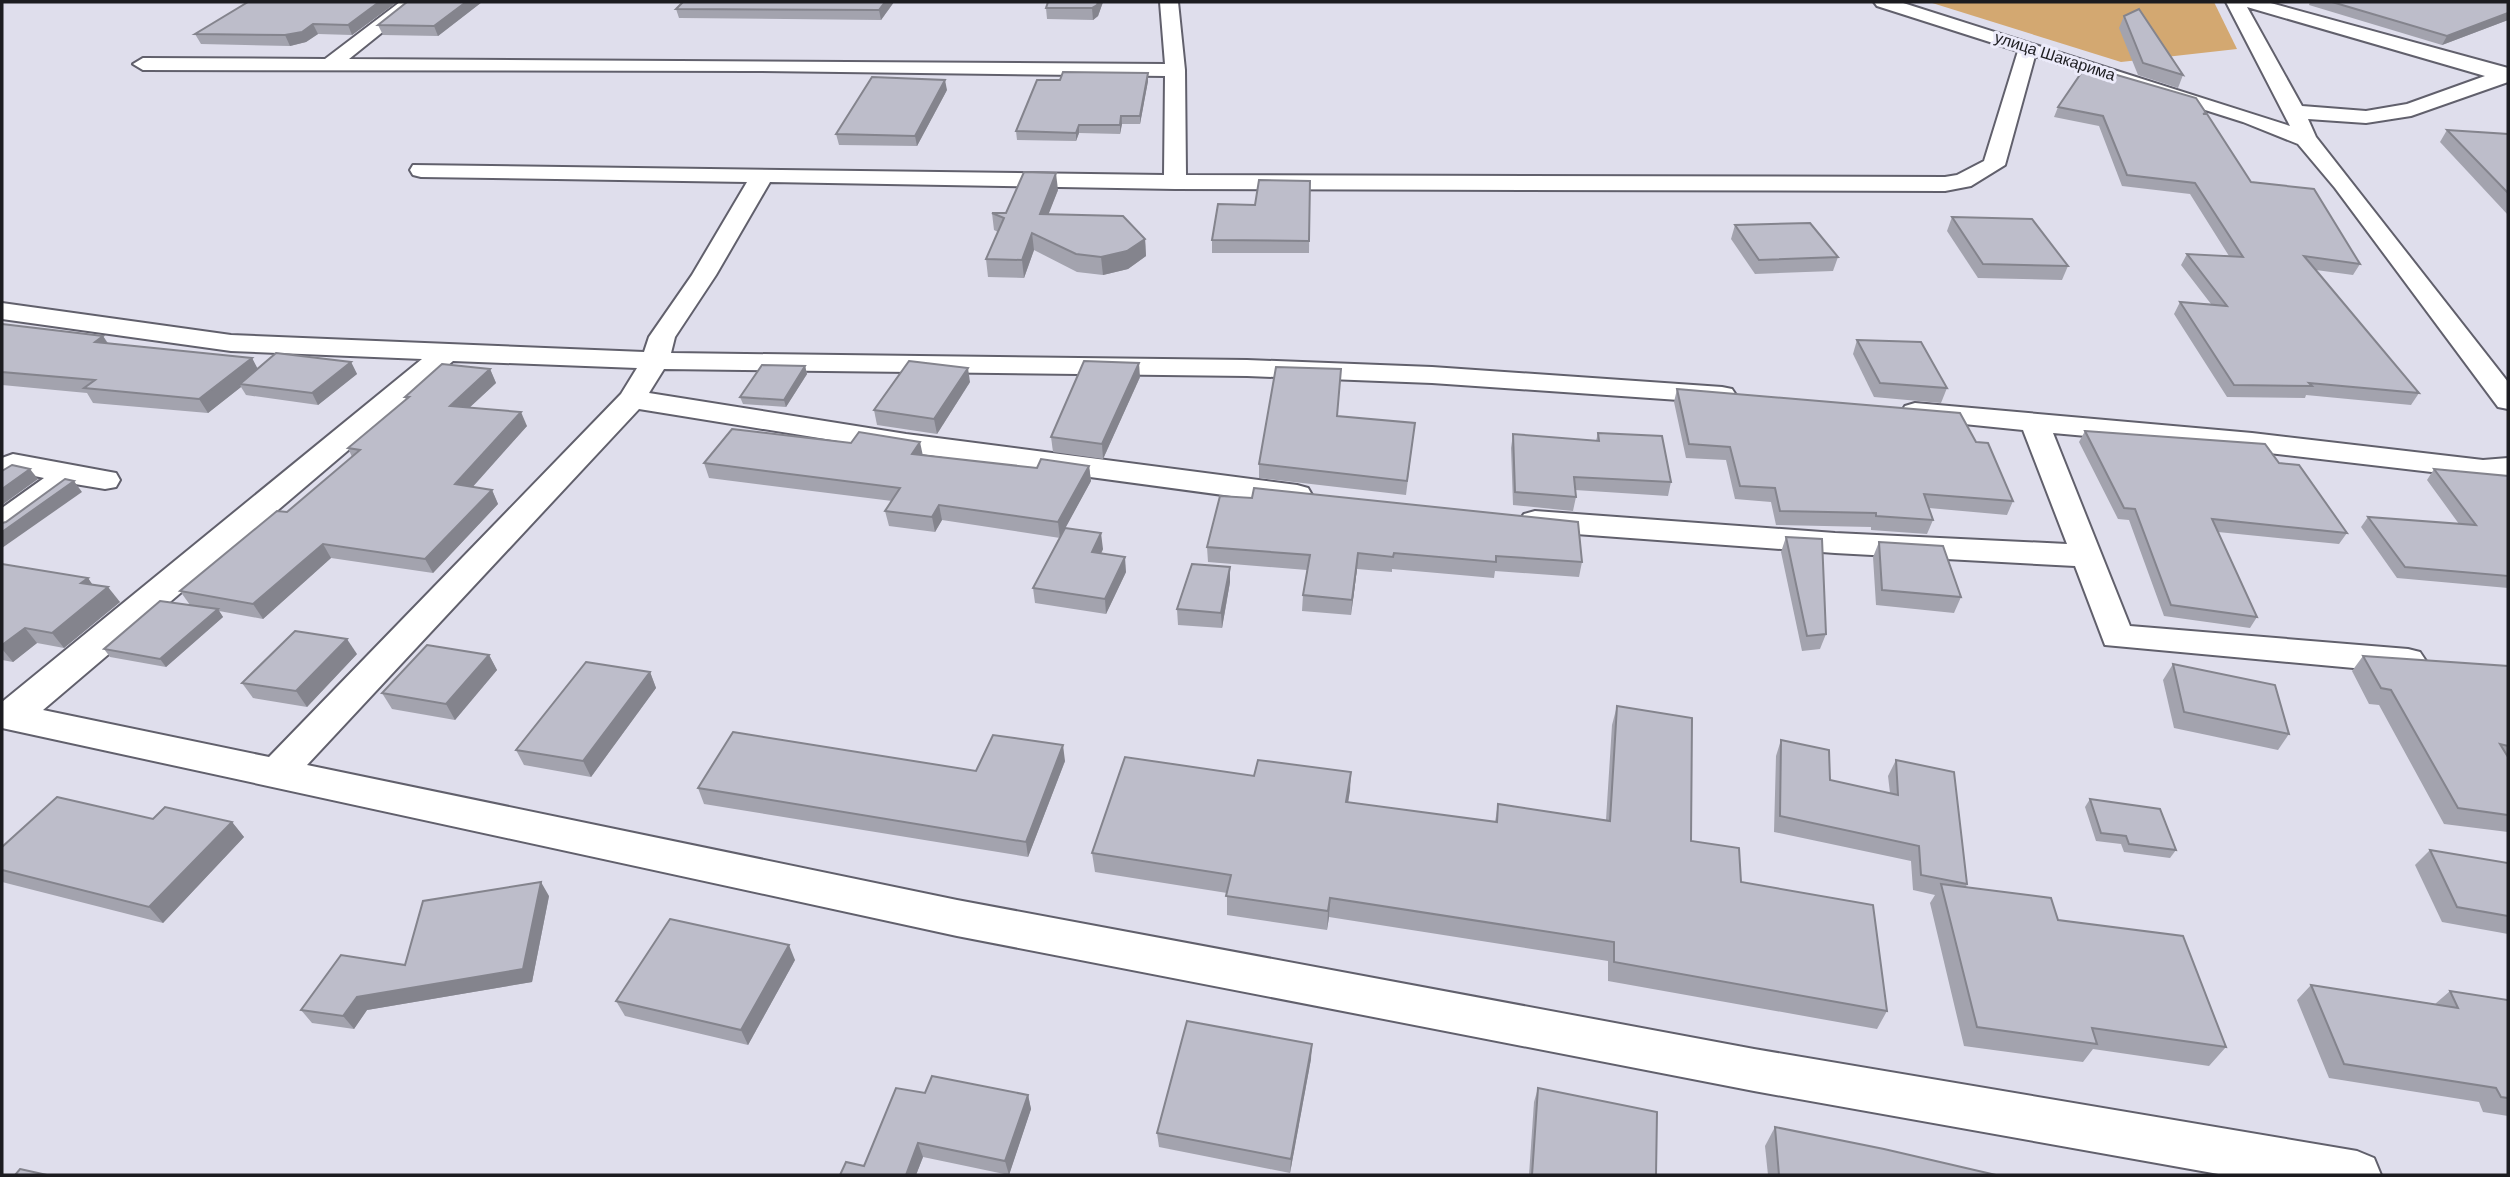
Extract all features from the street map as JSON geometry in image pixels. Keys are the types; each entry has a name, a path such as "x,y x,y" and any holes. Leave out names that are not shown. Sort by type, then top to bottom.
{"street":[{"path":"327,66 411,2"},
{"path":"1169,2 1175,70 1175,182"},
{"name":"улица Шакарима","path":"1884,2 2249,118 2306,139"},
{"path":"2235,2 2295,112 2306,139 2506,394"},
{"path":"2248,2 2508,75"},
{"path":"421,170 1175,182 1812,186 1963,181 1994,165 2028,47"},
{"path":"143,64 754,65 1175,70"},
{"path":"2295,112 2366,117 2411,110 2508,75"},
{"path":"275,775 632,399 655,361 662,337 704,275 762,176"},
{"path":"2,312 231,343 655,361 1247,368 1432,375 1749,397"},
{"path":"6,716 448,351"},
{"path":"632,399 919,445 1328,498"},
{"path":"1885,409 2252,442 2483,469 2508,467"},
{"path":"2034,422 2088,556 2117,637 2440,663"},
{"path":"13,463 105,480"},
{"path":"2,523 69,474"},
{"path":"1509,518 1835,543 2088,556"},
{"path":"6,716 957,918 1754,1070 2357,1175"}],"shaded area":[{"path":"1929,2 2214,2 2237,49 2121,62"}],"building":[{"path":"248,2 379,2 348,25 313,24 302,32 285,35 195,34"},
{"path":"407,2 466,2 434,26 378,25"},
{"path":"683,2 885,2 879,10 676,9"},
{"path":"1048,2 1098,2 1092,8 1046,8"},
{"path":"2332,2 2508,2 2508,13 2447,36"},
{"path":"2139,9 2183,75 2143,63 2124,16"},
{"path":"2086,66 2196,98 2206,113 2203,114 2207,114 2251,182 2314,189 2360,264 2304,256 2419,393 2309,383 2312,386 2234,385 2180,302 2227,306 2187,254 2243,257 2195,183 2127,175 2103,116 2058,107"},
{"path":"1063,72 1148,73 1140,116 1121,116 1120,125 1079,125 1076,133 1016,131 1037,80 1060,80"},
{"path":"872,77 945,80 915,136 836,134"},
{"path":"2447,130 2508,134 2508,193"},
{"path":"1024,172 1056,173 1040,214 1123,216 1145,239 1127,251 1101,257 1076,254 1032,233 1022,260 986,259 1004,218 992,213 1006,213"},
{"path":"1259,180 1310,181 1309,241 1212,240 1218,204 1255,205"},
{"path":"1952,217 2032,219 2068,266 1983,264"},
{"path":"1810,223 1838,257 1759,260 1735,225"},
{"path":"2,324 103,336 95,342 252,358 199,399 84,388 95,380 2,372"},
{"path":"1857,340 1921,342 1947,388 1880,383"},
{"path":"276,353 351,362 312,393 240,384"},
{"path":"909,361 968,368 934,419 874,410"},
{"path":"1084,361 1139,363 1102,444 1051,437"},
{"path":"442,364 490,369 450,406 521,412 455,484 492,490 425,559 323,544 253,604 180,591 277,511 287,512 360,450 348,448 409,397 405,397"},
{"path":"762,365 805,366 784,400 740,397"},
{"path":"1276,367 1341,369 1337,416 1415,423 1407,481 1259,464"},
{"path":"1677,389 1960,413 1976,442 1988,443 2013,501 1924,494 1933,520 1876,516 1876,513 1780,511 1775,488 1740,486 1730,447 1689,444"},
{"path":"732,429 851,443 859,432 920,442 912,454 1037,468 1041,459 1089,466 1058,522 939,505 932,517 885,511 900,488 704,463"},
{"path":"2085,431 2265,444 2279,463 2299,465 2347,533 2212,519 2257,617 2171,605 2135,509 2124,508"},
{"path":"1598,433 1662,436 1671,482 1574,477 1576,497 1515,492 1513,434 1599,441"},
{"path":"12,465 30,469 2,489 2,471"},
{"path":"2434,469 2508,476 2508,576 2405,567 2368,517 2476,525"},
{"path":"65,479 74,481 2,532 2,523"},
{"path":"1254,488 1578,522 1582,562 1496,556 1496,562 1394,553 1393,557 1358,553 1352,600 1303,595 1310,555 1207,547 1220,496 1252,498"},
{"path":"1065,528 1101,533 1092,552 1125,557 1105,599 1033,588"},
{"path":"1786,537 1822,539 1826,634 1807,636"},
{"path":"1879,542 1943,546 1961,597 1882,590"},
{"path":"2,564 88,578 81,583 108,587 52,633 25,628 2,645"},
{"path":"1192,564 1230,567 1221,613 1177,609"},
{"path":"160,601 218,609 160,659 104,649"},
{"path":"295,631 347,639 296,691 242,683"},
{"path":"427,645 489,655 446,704 382,693"},
{"path":"2363,656 2508,666 2508,746 2500,744 2508,757 2508,815 2458,808 2391,690 2381,688"},
{"path":"586,662 650,672 583,761 516,750"},
{"path":"2173,664 2275,685 2289,734 2184,712"},
{"path":"1617,706 1692,718 1691,841 1739,848 1741,882 1873,905 1887,1011 1614,962 1614,942 1330,898 1328,911 1226,896 1231,875 1092,853 1125,757 1254,776 1258,760 1351,772 1346,802 1497,822 1498,804 1610,821"},
{"path":"733,732 976,771 993,735 1063,745 1026,842 698,788"},
{"path":"1781,740 1829,750 1830,780 1898,795 1896,760 1954,772 1967,884 1921,875 1919,846 1780,816"},
{"path":"57,797 153,819 165,807 232,822 149,907 2,870 2,847"},
{"path":"2090,799 2160,809 2176,850 2129,844 2126,836 2101,833"},
{"path":"2430,850 2508,863 2508,916 2457,907"},
{"path":"541,882 523,969 357,997 343,1016 301,1010 341,955 405,965 423,901"},
{"path":"1941,884 2051,898 2058,920 2183,936 2226,1047 2092,1028 2097,1044 1977,1027"},
{"path":"670,919 789,945 741,1030 616,1001"},
{"path":"2311,985 2458,1008 2450,991 2508,1000 2508,1098 2501,1097 2496,1088 2344,1064"},
{"path":"1187,1021 1312,1044 1291,1159 1157,1133"},
{"path":"932,1076 1028,1095 1005,1161 918,1143 906,1175 840,1175 846,1162 864,1166 896,1088 925,1093"},
{"path":"1538,1088 1657,1112 1656,1175 1532,1175"},
{"path":"1775,1127 1884,1149 1996,1175 1779,1175"},
{"path":"20,1169 47,1175 15,1175"}]}
